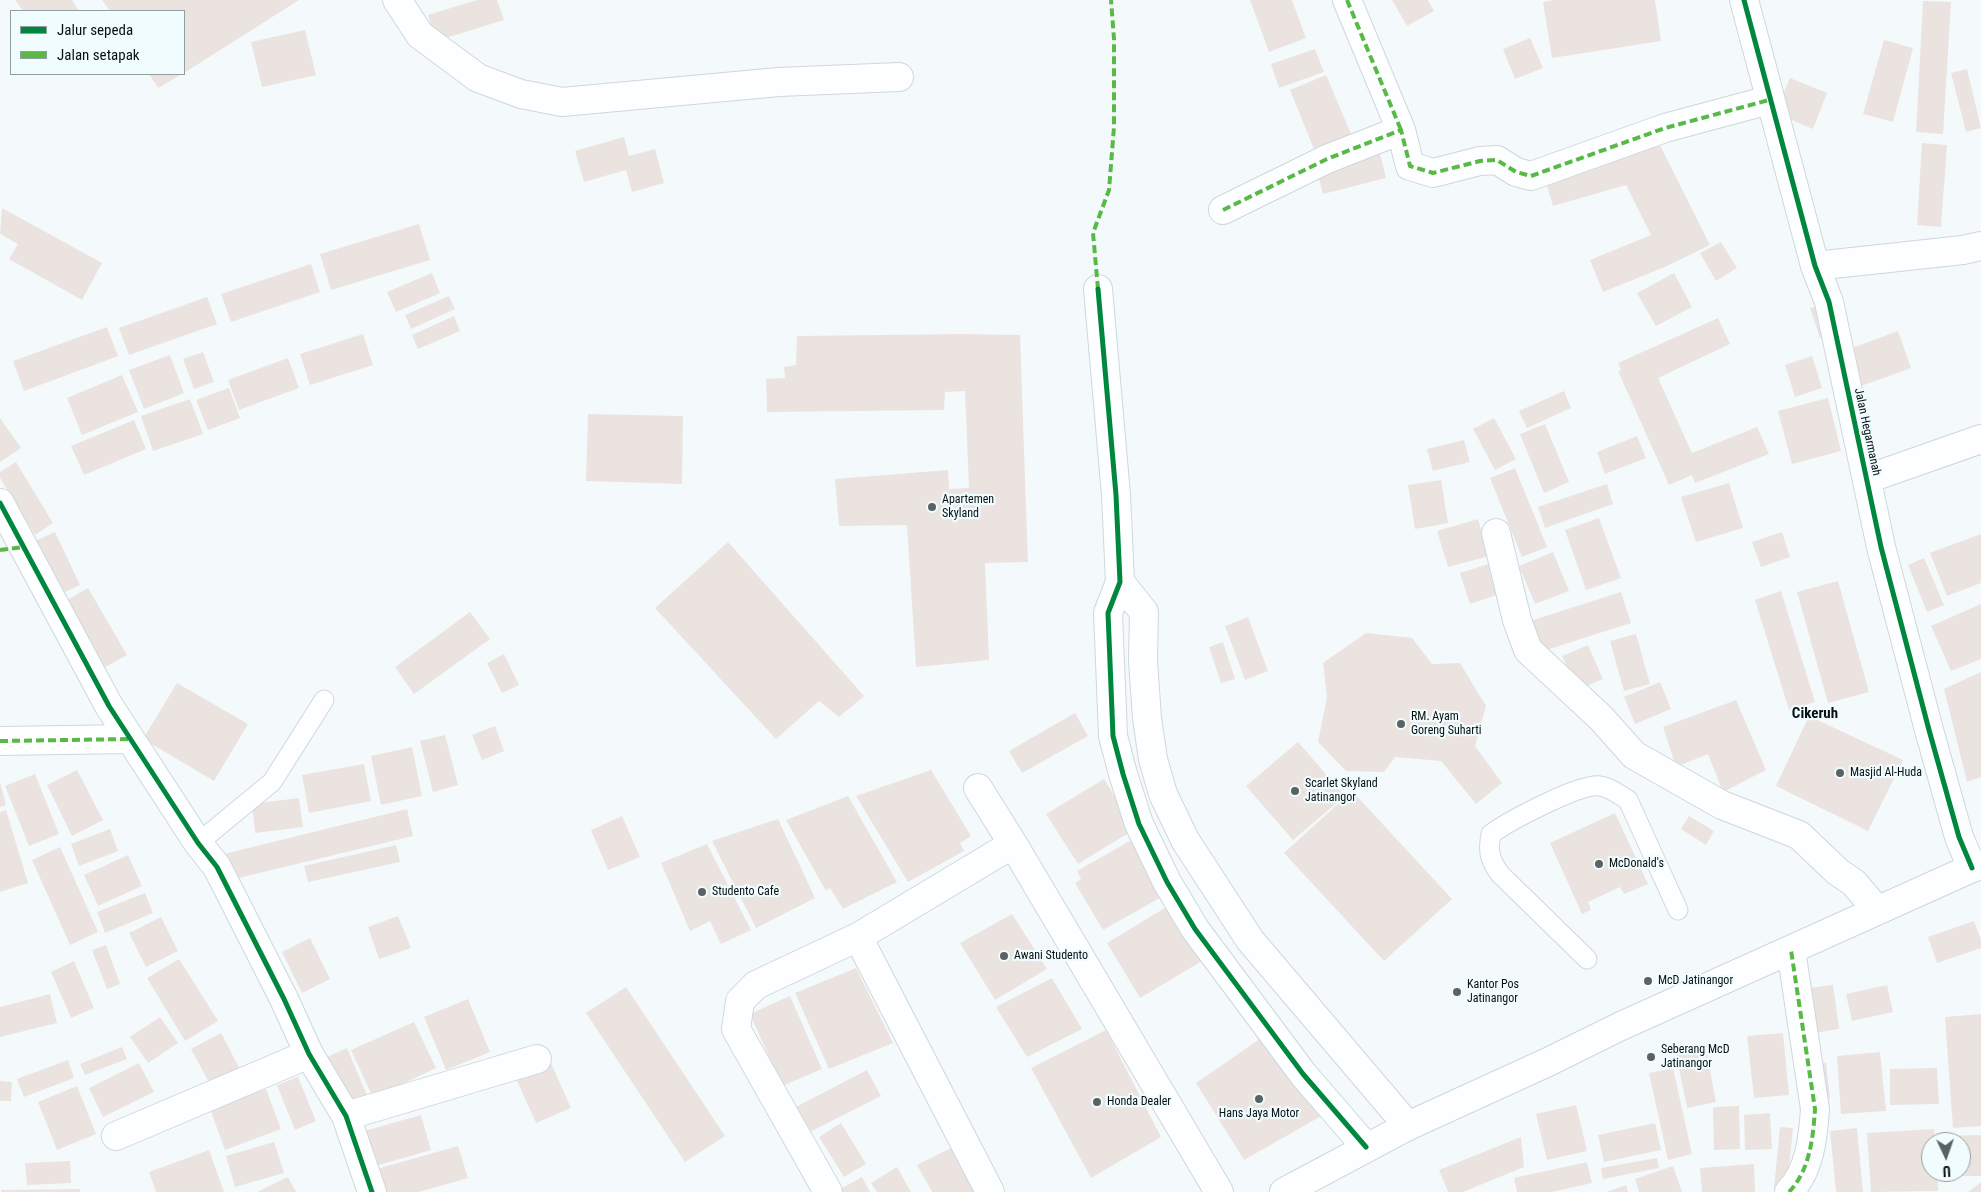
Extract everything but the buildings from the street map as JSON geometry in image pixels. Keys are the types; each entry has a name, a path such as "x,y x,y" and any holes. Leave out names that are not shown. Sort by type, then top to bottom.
{"main road":[{"path":"397,0 420,35 478,78 521,94 562,102 779,82 899,77"},
{"path":"1346,0 1401,130 1410,166 1432,173 1480,161 1497,160 1516,172 1531,176 1665,128 1769,100"},
{"name":"Jalan Hegarmanah","path":"1744,0 1769,100 1815,266 1828,302 1881,547 1929,730 1959,837 1977,866"},
{"path":"1223,210 1327,159 1401,130"},
{"path":"1815,266 1964,250 1981,246"},
{"path":"1098,289 1116,495 1120,582 1108,613 1113,736 1139,824 1167,882 1194,929 1303,1074 1366,1147"},
{"path":"1867,479 1981,439"},
{"path":"0,503 12,549 73,641 129,739 198,843 217,867 284,999 309,1054 346,1116 372,1192"},
{"path":"1496,533 1517,620 1528,650 1602,718 1634,755 1722,805 1799,835 1838,872 1854,883 1877,910"},
{"path":"1120,582 1144,612 1144,671 1147,718 1153,759 1163,794 1185,840 1250,940 1408,1126"},
{"path":"0,740 129,739"},
{"path":"978,788 1219,1192"},
{"path":"828,1192 736,1029 740,1001 756,985 858,937 1013,844"},
{"path":"1284,1192 1408,1126 1548,1062 1621,1026 1977,866"},
{"path":"858,937 990,1192"},
{"path":"1789,1192 1803,1173 1814,1132 1815,1109 1791,950"},
{"path":"116,1136 309,1054"},
{"path":"346,1116 537,1059"}],"lane":[{"path":"198,843 272,782 324,700"},
{"path":"1587,959 1500,874 1491,862 1488,850 1491,834 1506,823 1585,787 1600,786 1611,790 1628,800 1678,910"}],"marked path":[{"path":"1098,289 1093,233 1109,190 1114,127 1114,39 1111,0"},
{"path":"1347,0 1401,130"},
{"path":"1223,210 1327,159 1401,130 1410,166 1433,173 1480,161 1497,160 1516,172 1531,176 1665,128 1769,100"},
{"path":"0,550 23,547"},
{"path":"0,741 129,739"},
{"path":"1789,1192 1802,1174 1806,1164 1813,1131 1815,1109 1791,950"}],"cycle path":[{"path":"1744,0 1815,266 1829,302 1881,547 1929,730 1959,837 1972,868"},
{"path":"1098,289 1116,495 1120,582 1108,613 1113,736 1123,774 1139,824 1167,882 1195,929 1303,1074 1366,1147"},
{"path":"0,503 109,706 198,843 217,867 284,999 309,1054 346,1116 372,1192"}],"place":[{"name":"Apartemen Skyland","path":"932,507"},
{"name":"RM. Ayam Goreng Suharti","path":"1401,724"},
{"name":"Masjid Al-Huda","path":"1840,773"},
{"name":"Scarlet Skyland Jatinangor","path":"1295,791"},
{"name":"McDonald's","path":"1599,864"},
{"name":"Studento Cafe","path":"702,892"},
{"name":"Awani Studento","path":"1004,956"},
{"name":"McD Jatinangor","path":"1648,981"},
{"name":"Kantor Pos Jatinangor","path":"1457,992"},
{"name":"Seberang McD Jatinangor","path":"1651,1057"},
{"name":"Hans Jaya Motor","path":"1259,1099"},
{"name":"Honda Dealer","path":"1097,1102"}],"district":[{"name":"Cikeruh","path":"1815,714"}]}
